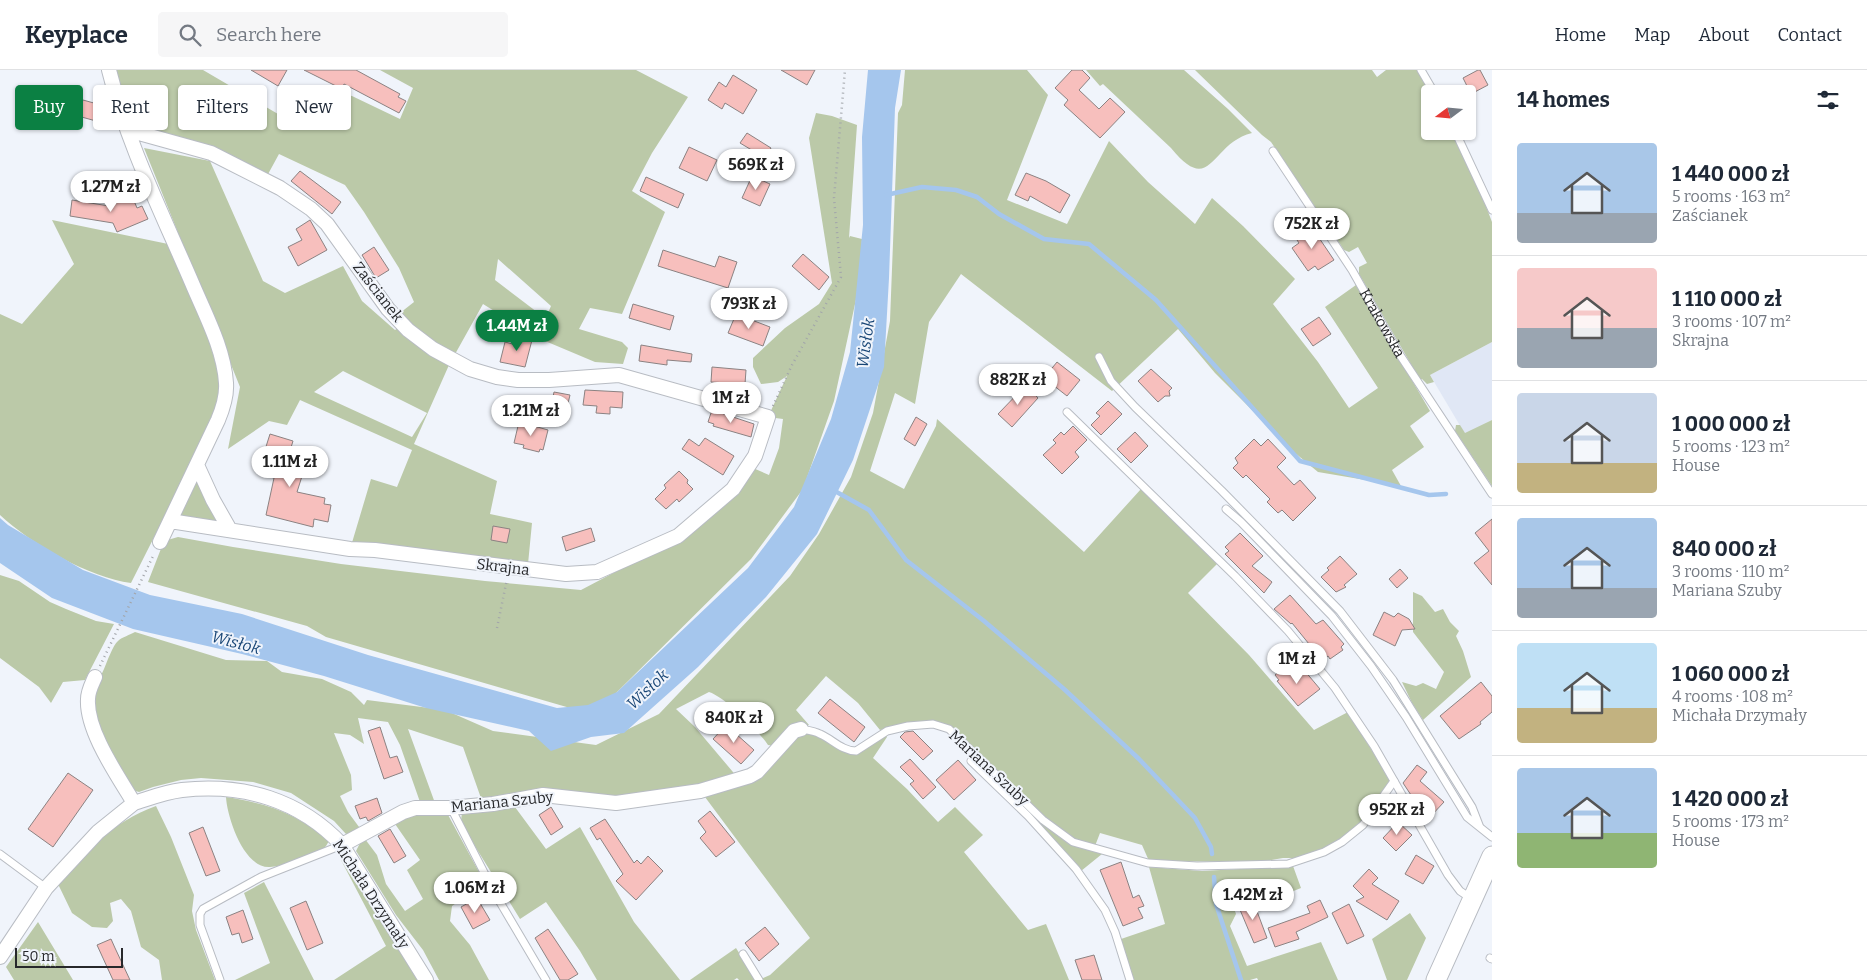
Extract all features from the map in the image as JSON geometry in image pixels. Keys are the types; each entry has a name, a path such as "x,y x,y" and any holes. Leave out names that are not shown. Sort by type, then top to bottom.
{"main road":[{"path":"1436,980 1492,856"}],"street":[{"path":"109,70 114,85"},
{"path":"128,130 210,327 225,375 224,404 198,465 160,542"},
{"name":"Zaścianek","path":"128,130 211,153 280,188 311,209 327,224 388,309 408,330 433,350 470,369 497,377 518,380 550,380 619,375 768,417"},
{"name":"Skrajna","path":"170,522 350,549 375,550 566,574 597,572 678,536 733,489 755,456 768,417"},
{"path":"198,465 213,500 230,530"},
{"path":"95,677 88,697 91,722 134,803"},
{"name":"Mariana Szuby","path":"342,845 415,808 450,808 493,804 543,795 616,804 700,791 750,776 757,772 794,731 801,728"},
{"name":"Michała Drzymały","path":"0,957 46,888 98,832 134,803 165,793 182,790 225,788 251,792 277,800 314,819 327,829 342,845 426,980"}],"lane":[{"path":"1421,70 1430,85"},
{"path":"1459,140 1492,210"},
{"name":"Krakowska","path":"1272,151 1352,270 1400,356 1492,494"},
{"path":"1099,357 1111,381 1135,407 1222,491 1340,611 1393,680 1472,807 1478,825"},
{"path":"1067,412 1235,576 1288,631 1336,688 1374,746 1448,875 1460,891 1472,899"},
{"path":"1226,509 1242,522 1332,616 1371,666 1406,717 1467,817 1492,837"},
{"name":"Mariana Szuby","path":"801,728 820,733 851,751 856,751 887,731 908,726 933,724 949,729 1024,802 1058,832 1073,842 1148,863 1197,866 1288,864 1324,852 1342,842 1363,824 1394,781"},
{"path":"971,761 1028,816 1076,868 1105,910 1115,932 1130,980"},
{"path":"450,808 494,892 546,980"},
{"path":"220,980 200,925 200,914 203,909 261,877 342,845"},
{"path":"0,854 46,888"},
{"path":"743,954 759,980"}],"path":[{"path":"768,417 792,365 841,277 834,198 845,70"},
{"path":"95,677 160,542"},
{"path":"497,628 505,590"}],"shaded area":[{"path":"1492,342 1492,420 1465,434 1430,375"}],"green space":[{"path":"114,70 203,70 229,85 178,85 178,130 267,130 267,108 277,113 277,130 351,130 351,96 400,119 413,88 380,70 636,70 688,97 652,153 632,191 665,212 622,314 590,308 579,329 622,342 628,348 623,364 595,362 538,338 483,304 454,356 436,347 400,313 414,302 399,268 345,185 279,154 267,176 148,130 168,130 168,85 119,85","holes":["498,259 551,306 547,315 537,312 495,280"]},
{"path":"905,70 1027,70 1048,95 1007,200 1067,224 1109,141 1148,182 1195,224 1212,198 1243,226 1295,279 1273,304 1318,362 1349,408 1378,388 1325,307 1356,285 1430,411 1410,426 1424,447 1392,470 1401,486 1318,472 1295,453 1215,373 1178,329 1112,391 961,274 929,322 915,404 895,393 870,471 904,489 936,426 937,419 1084,552 1141,489 1217,564 1188,593 1249,655 1314,730 1348,712 1391,781 1363,820 1344,837 1327,847 1296,858 1260,862 1149,861 1142,845 1100,833 1095,846 1075,841 1059,831 953,728 936,721 925,721 904,723 880,730 858,703 826,676 796,710 809,725 791,730 774,746 768,745 750,723 724,700 709,692 676,709 695,727 738,778 619,800 482,801 463,747 408,729 435,803 420,802 400,745 388,722 358,718 364,744 350,735 334,733 351,775 352,790 340,796 348,812 362,831 346,834 334,821 291,793 253,782 201,778 181,780 139,792 132,790 102,732 97,718 96,703 98,687 114,646 120,640 135,632 226,660 267,661 282,672 322,679 351,692 364,705 367,700 445,710 493,731 596,745 659,714 790,576 819,534 851,477 873,413 890,321 898,113 902,105"},
{"path":"1086,70 1184,70 1252,133 1238,139 1227,147 1204,168 1195,168 1185,162 1103,84 1100,86"},
{"path":"1195,70 1372,70 1377,77 1386,70 1418,70 1426,85 1421,85 1421,140 1456,140 1477,183 1492,222 1492,342 1430,375 1434,382 1427,384 1422,379 1420,380 1359,274 1359,267 1367,263 1358,247 1349,252 1344,250 1271,142"},
{"path":"816,113 832,116 857,125 849,238 850,236 862,239 860,281 834,401 803,489 751,559 609,700 577,710 326,637 307,626 148,582 164,541 178,537 341,564 581,590 678,539 753,468 769,475 779,448 783,419 768,417 787,376 778,382 761,384 753,367 753,358 785,328 819,304 832,283 809,138"},
{"path":"144,148 210,161 263,281 285,293 343,266 362,301 395,330 398,328 449,365 414,444 497,481 490,514 532,523 528,564 351,546 371,479 397,487 412,450 300,400 287,425 269,421 228,449 240,387","holes":["343,371 427,413 412,437 314,392"]},
{"path":"52,220 173,245 210,343 223,391 210,426 131,583 98,574 62,558 28,537 0,515 0,314 22,324 74,264"},
{"path":"1492,420 1492,486 1455,431 1456,425 1460,425 1465,433"},
{"path":"197,480 219,522 182,519 179,515"},
{"path":"0,575 19,581 50,602 66,609 96,621 114,624 85,680 63,682 51,703 39,687 0,658"},
{"path":"1413,592 1422,596 1435,612 1443,609 1450,622 1459,631 1456,636 1471,677 1423,720 1402,682 1416,686 1423,683 1436,689 1444,672 1413,632"},
{"path":"800,732 819,736 849,753 886,734 887,737 873,758 907,789 938,822 955,807 983,835 964,852 1028,930 1046,924 1069,980 762,980 770,975 810,938 702,793 740,782"},
{"path":"994,774 1037,818 1059,837 1102,854 1081,871 991,776"},
{"path":"226,797 280,810 303,822 329,841 322,850 290,862 270,867 261,865 252,860 239,840 230,817"},
{"path":"512,803 546,849 580,827 634,922 680,980 597,980 580,951 546,902 520,919 461,821 462,812"},
{"path":"156,806 171,837 194,895 192,911 196,930 215,980 162,980 159,960 141,947 131,911 121,899 110,903 113,921 107,928 92,927 72,913 58,884 91,848 113,829 126,820"},
{"path":"419,812 447,813 485,883 452,906 450,921 470,945 489,980 439,980 423,950 396,915 356,851 361,841 365,839 377,855 386,884 405,911 423,899 407,870 420,860 393,821"},
{"path":"341,860 348,865 420,980 334,980 386,946"},
{"path":"1293,866 1301,888 1264,903 1250,890 1228,891 1236,914 1230,926 1247,966 1321,942 1338,980 1258,980 1257,978 1250,980 1133,980 1121,939 1165,924 1149,867 1202,871"},
{"path":"264,882 314,980 235,980 270,963 244,893"},
{"path":"1410,913 1426,938 1407,980 1387,980 1372,939"},
{"path":"38,922 73,980 14,980 6,967"},
{"path":"736,948 756,980 739,980 737,978 734,980 690,980"}],"water":[{"name":"Wisłok","path":"868,70 901,70 895,108 884,367 853,460 817,534 766,597 698,667 624,733 591,737 551,751 529,731 426,708 324,676 242,654 133,629 52,598 0,563 0,518 8,525 83,570 150,595 242,614 368,655 557,708 588,705 617,692 748,568 794,507 831,419 850,352 863,225 862,137"}],"building":[{"path":"251,70 287,70 277,85"},
{"path":"304,70 356,70 400,94 398,97 406,101 399,113 351,88 351,85 334,85"},
{"path":"781,70 815,70 807,85"},
{"path":"1072,70 1082,70 1090,78 1079,90 1099,109 1110,98 1125,112 1100,138 1064,105 1068,100 1055,88"},
{"path":"1480,70 1488,85 1476,91 1476,85 1466,85 1463,78"},
{"path":"733,75 757,90 743,114 725,103 722,109 708,100 719,82 726,87"},
{"path":"83,100 93,103 93,120 83,117"},
{"path":"747,133 771,148 765,158 740,143"},
{"path":"689,147 717,160 707,181 679,168"},
{"path":"300,171 341,202 332,214 291,181"},
{"path":"1026,173 1046,181 1070,195 1060,213 1030,196 1028,201 1015,195"},
{"path":"752,176 770,184 760,206 742,198"},
{"path":"646,177 684,194 678,208 640,191"},
{"path":"132,196 137,208 142,206 148,219 117,232 113,223 70,216 72,200 109,206"},
{"path":"310,220 327,250 298,266 288,247 302,240 296,229"},
{"path":"1311,226 1334,260 1318,270 1315,266 1308,271 1292,248 1299,243 1295,237"},
{"path":"374,247 389,270 376,278 362,255"},
{"path":"663,250 715,267 719,256 737,262 728,288 658,266"},
{"path":"803,254 829,277 819,290 792,266"},
{"path":"633,304 674,316 670,330 629,318"},
{"path":"736,314 770,327 763,346 728,333"},
{"path":"1319,317 1331,334 1313,346 1301,329"},
{"path":"518,336 532,340 525,367 500,362 505,342 516,345"},
{"path":"641,345 692,354 691,362 667,360 667,365 639,361"},
{"path":"1057,362 1080,380 1067,396 1044,378"},
{"path":"712,367 746,370 745,384 711,382"},
{"path":"1151,369 1172,388 1169,391 1170,396 1165,396 1158,402 1138,381"},
{"path":"1026,385 1038,398 1012,427 998,414"},
{"path":"585,390 623,392 622,408 610,407 610,414 596,413 597,406 583,405"},
{"path":"554,392 570,395 565,416 550,413"},
{"path":"1108,401 1122,414 1101,435 1091,425 1100,416 1096,413"},
{"path":"712,410 754,424 751,437 713,426 714,424 708,422"},
{"path":"916,417 927,424 915,446 904,439"},
{"path":"526,423 548,430 543,450 540,449 539,452 523,448 524,445 514,443 518,426"},
{"path":"1073,426 1087,440 1075,452 1079,457 1062,474 1043,455 1056,443 1053,440 1061,432 1064,435"},
{"path":"1135,432 1148,446 1131,463 1117,449"},
{"path":"270,434 293,441 285,467 303,473 297,492 325,498 324,504 331,505 328,522 314,519 313,527 266,515 274,478 261,475 267,454 264,453"},
{"path":"705,438 734,456 723,475 682,449 689,439 699,446"},
{"path":"1254,439 1261,446 1268,439 1286,458 1277,467 1294,485 1300,480 1316,498 1293,521 1282,510 1278,513 1267,502 1270,499 1246,475 1243,478 1233,468 1238,463 1235,458"},
{"path":"679,471 688,480 687,483 693,489 679,502 677,499 666,509 655,499 666,488 664,485"},
{"path":"1492,519 1492,585 1474,563 1489,551 1475,533"},
{"path":"493,526 510,529 507,543 491,540"},
{"path":"591,528 595,541 566,551 562,537"},
{"path":"1240,533 1263,556 1252,566 1272,582 1264,593 1225,554 1229,551 1225,547"},
{"path":"1340,556 1357,574 1344,585 1346,587 1336,592 1321,577 1329,570 1327,568"},
{"path":"1400,569 1408,578 1397,588 1389,579"},
{"path":"1290,595 1316,624 1323,620 1344,644 1341,647 1343,650 1330,659 1328,656 1322,660 1292,623 1274,609"},
{"path":"1384,612 1394,617 1398,613 1409,619 1415,629 1402,630 1395,646 1373,635"},
{"path":"1284,667 1294,677 1304,670 1320,689 1298,706 1277,681 1279,680 1275,675"},
{"path":"1481,682 1492,696 1492,712 1480,722 1481,724 1459,739 1440,716"},
{"path":"830,699 865,727 854,742 818,713"},
{"path":"726,725 754,750 741,764 713,739"},
{"path":"380,727 390,758 397,756 403,772 384,779 368,731"},
{"path":"913,731 933,751 923,760 900,737 905,732"},
{"path":"910,759 936,787 923,799 910,784 914,781 900,767"},
{"path":"958,760 976,780 954,800 936,780"},
{"path":"1417,765 1427,772 1420,781 1444,802 1430,817 1421,810 1403,783"},
{"path":"68,773 93,790 53,847 28,829"},
{"path":"377,798 382,813 368,821 366,817 360,819 355,806"},
{"path":"551,807 563,827 551,835 539,815"},
{"path":"710,811 735,842 716,857 700,838 706,832 698,821"},
{"path":"605,819 634,863 637,860 641,864 648,856 663,871 636,900 616,881 623,874 600,838 597,840 590,828"},
{"path":"1398,822 1412,835 1396,851 1383,838"},
{"path":"203,827 220,871 206,876 189,833"},
{"path":"390,829 406,856 394,863 378,836"},
{"path":"1416,855 1434,866 1423,884 1405,874"},
{"path":"1121,862 1133,898 1139,895 1144,906 1138,908 1143,918 1123,926 1100,870"},
{"path":"1369,869 1378,878 1372,884 1399,901 1387,920 1356,901 1364,897 1353,886"},
{"path":"477,898 490,920 473,929 461,907"},
{"path":"1252,898 1267,938 1254,943 1238,905"},
{"path":"1320,900 1328,917 1296,932 1299,939 1275,947 1268,928 1310,913 1307,906"},
{"path":"306,901 323,943 307,950 290,908"},
{"path":"1349,904 1364,936 1347,944 1332,913"},
{"path":"243,910 253,939 242,943 239,933 232,935 226,917"},
{"path":"765,927 779,944 759,961 745,943"},
{"path":"548,929 578,974 568,980 560,980 535,938"},
{"path":"111,939 130,980 113,980 97,945"},
{"path":"1094,955 1102,980 1082,980 1075,960"}],"waterway":[{"path":"886,195 922,187 956,190 977,197 999,214 1044,239 1089,244 1156,300 1300,461 1429,495 1446,494"},
{"path":"833,490 869,510 906,560 984,621 1064,689 1139,759 1195,818 1211,847 1212,854"},
{"path":"1214,877 1216,904 1241,980"}]}
